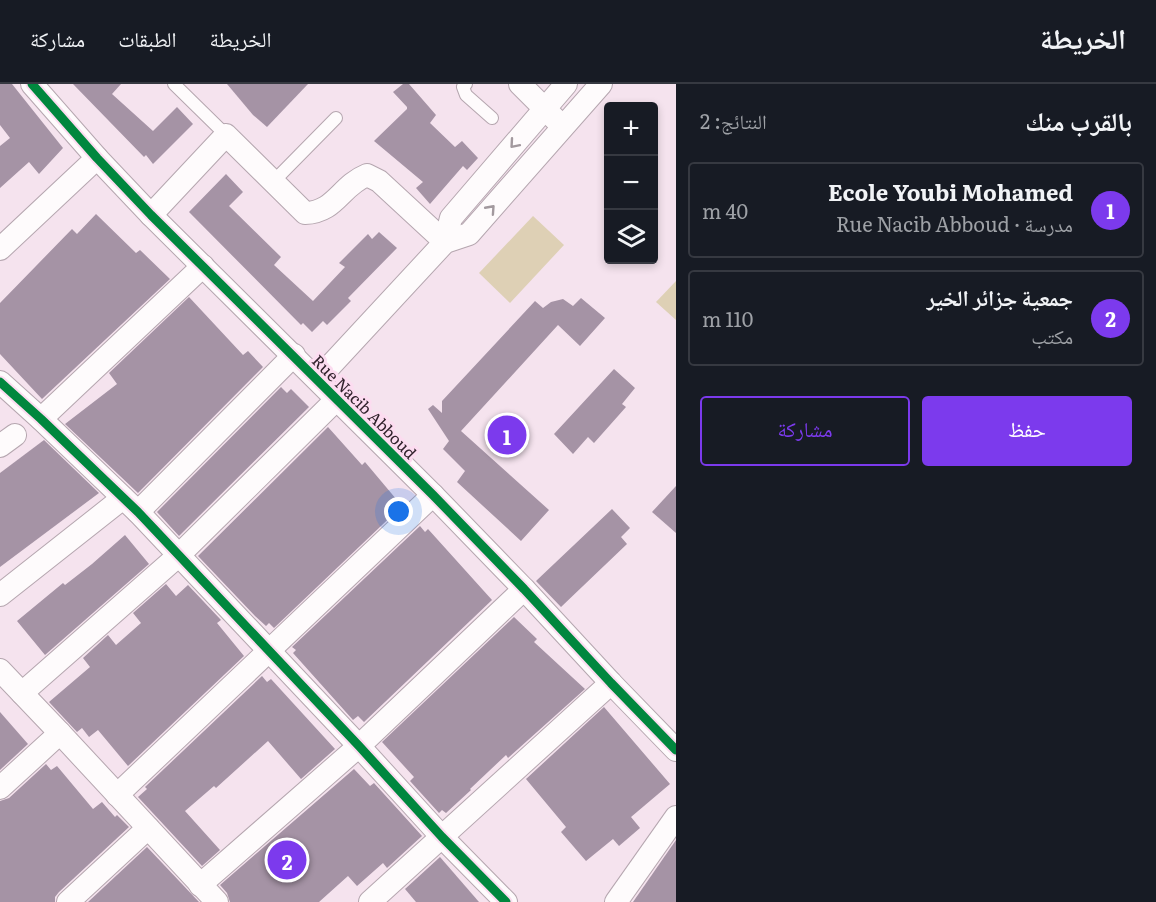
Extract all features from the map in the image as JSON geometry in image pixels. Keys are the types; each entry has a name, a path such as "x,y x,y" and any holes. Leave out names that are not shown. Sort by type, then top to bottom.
{"street":[{"name":"Rue Nacib Abboud","path":"33,84 97,158 151,215 433,495 676,750"},
{"path":"520,84 564,127"},
{"path":"445,242 451,218 566,84"},
{"path":"318,379 445,242 468,234 601,84"},
{"path":"151,215 226,135 305,213 317,213 330,205 356,180 367,175 379,181 445,242"},
{"path":"0,249 97,158"},
{"path":"41,419 203,266"},
{"path":"0,595 131,505 294,356"},
{"path":"0,382 131,505 442,837 506,902"},
{"path":"22,693 178,555 337,399"},
{"path":"117,795 433,495"},
{"path":"200,885 359,746 524,589"},
{"path":"0,670 217,902"},
{"path":"370,902 610,683"},
{"path":"0,788 60,733"},
{"path":"616,902 676,817"},
{"path":"68,902 148,828"}],"lane":[{"path":"174,84 226,135"},
{"path":"466,84 463,87 466,95 492,118"},
{"path":"273,182 336,118"}],"shaded area":[{"path":"533,216 564,245 510,303 479,273"},
{"path":"676,281 676,320 656,302"}],"building":[{"path":"0,84 12,84 63,148 39,174 29,162 0,188 0,146 10,138 0,125"},
{"path":"73,84 121,84 112,94 153,131 177,107 193,124 153,164"},
{"path":"227,84 308,84 267,127 253,115"},
{"path":"403,84 409,84 436,115 430,123 455,147 462,141 478,158 467,170 463,166 430,204 416,188 423,182 374,141 407,109 393,92"},
{"path":"226,174 243,192 229,206 281,257 274,265 313,301 345,267 339,263 368,234 372,239 379,232 397,248 348,298 351,301 327,325 323,321 312,332 303,323 301,325 189,212"},
{"path":"96,214 136,253 140,250 170,279 42,399 0,354 0,303 72,229 77,234"},
{"path":"189,297 243,355 248,351 263,367 138,493 65,424 117,384 109,373"},
{"path":"581,298 605,318 580,346 558,325 461,431 549,510 521,541 457,482 465,471 443,449 449,441 428,409 433,405 442,413 442,401 535,301 543,308 551,302 563,299 573,306"},
{"path":"614,369 635,388 622,404 626,407 594,443 588,437 573,454 554,434"},
{"path":"281,387 287,393 291,389 309,407 179,536 157,512"},
{"path":"328,427 362,465 365,462 402,506 274,628 269,623 266,626 198,556"},
{"path":"44,440 99,493 0,567 0,473"},
{"path":"676,486 676,533 652,512"},
{"path":"612,509 630,528 621,537 627,544 561,607 536,581"},
{"path":"420,526 425,532 428,529 492,600 364,722 358,716 353,720 293,653 296,650 292,647"},
{"path":"125,535 149,564 45,655 17,621 63,583 65,585 92,564"},
{"path":"166,584 176,596 188,585 221,620 217,623 244,656 128,766 98,730 89,737 82,728 77,732 49,702 90,667 83,658 108,635 116,645 141,623 133,613"},
{"path":"514,617 537,639 534,642 585,689 508,758 506,755 446,813 442,810 439,813 410,781 414,777 382,742"},
{"path":"262,676 267,682 271,679 335,749 301,779 268,741 216,788 214,786 185,811 220,850 202,866 138,797 147,789 145,787"},
{"path":"604,707 670,784 631,817 640,828 619,846 613,839 586,861 561,832 566,827 526,779"},
{"path":"0,712 28,744 0,770"},
{"path":"46,764 51,770 57,766 93,809 102,802 115,817 117,815 129,827 59,892 55,897 55,902 0,902 0,801 9,798"},
{"path":"354,769 370,786 374,783 422,836 387,868 383,863 357,886 348,876 319,902 230,902 227,893 220,885"},
{"path":"676,840 676,902 633,902"},
{"path":"147,847 199,902 88,902"},
{"path":"440,857 479,902 416,902 405,889"}],"cycle path":[{"path":"32,84 151,215 433,495 676,750"},
{"path":"0,382 138,512 442,837 506,902"}],"place":[{"name":"Ecole Youbi Mohamed","path":"507,435"},
{"name":"جمعية جزائر الخير","path":"287,860"}]}
